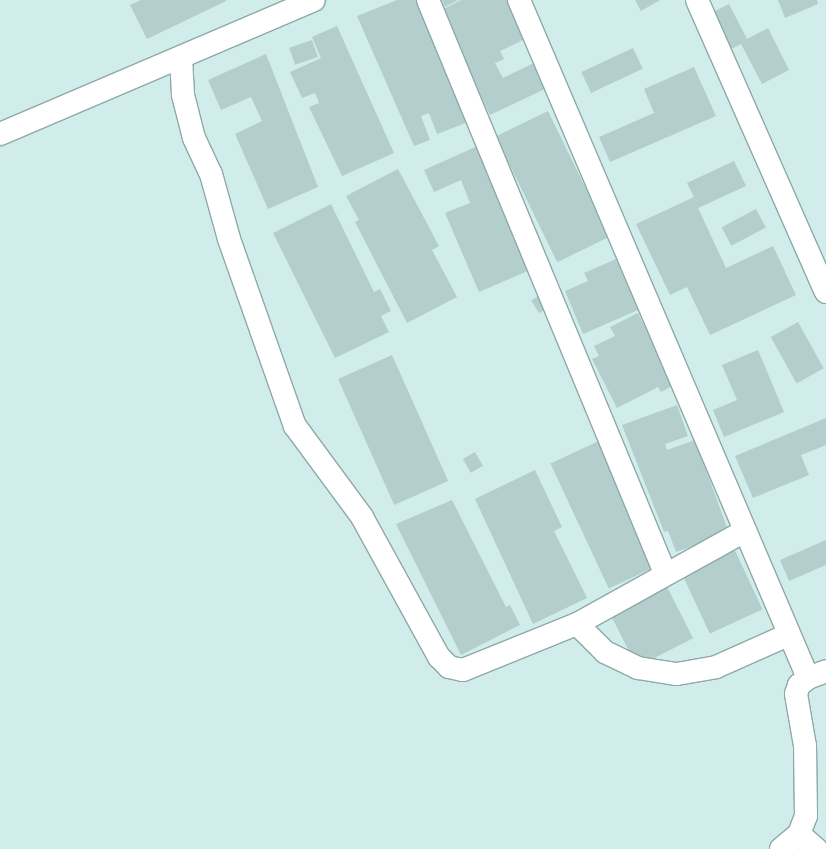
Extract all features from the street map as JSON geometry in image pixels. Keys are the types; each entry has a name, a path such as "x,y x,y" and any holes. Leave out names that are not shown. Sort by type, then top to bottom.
{"street":[{"path":"0,134 314,0"},
{"path":"428,0 665,573"},
{"path":"519,0 788,635 817,675 799,685 796,694 805,746 806,816 799,834 781,849"},
{"path":"697,0 826,292"},
{"path":"181,57 183,95 194,138 210,174 229,239 295,426 362,517 439,657 449,667 463,670 577,624 665,573 745,531"},
{"path":"577,624 605,652 631,665 677,674 716,667 788,635"},
{"path":"799,834 816,849"}],"building":[{"path":"141,0 226,1 147,39 130,5"},
{"path":"397,0 423,0 471,121 437,134 429,113 421,116 430,140 414,146 357,16"},
{"path":"442,0 458,0 445,7"},
{"path":"461,0 508,0 527,38 500,51 504,59 495,63 503,78 534,63 547,88 490,115 439,11"},
{"path":"635,0 660,0 641,11"},
{"path":"778,0 817,0 818,4 785,18"},
{"path":"729,4 747,39 768,28 789,70 762,84 741,44 718,56 699,19"},
{"path":"337,26 394,153 342,176 309,107 319,103 315,93 302,98 290,72 321,58 312,37"},
{"path":"312,40 318,57 295,65 289,48"},
{"path":"633,48 643,69 591,93 581,72"},
{"path":"266,54 318,187 268,209 235,134 262,121 251,97 221,110 208,80"},
{"path":"694,67 716,116 610,162 599,137 654,113 644,89"},
{"path":"548,111 609,237 557,262 496,136"},
{"path":"482,144 535,268 479,292 445,213 470,203 461,180 434,192 424,170"},
{"path":"734,161 746,186 698,208 726,268 773,246 796,295 710,335 687,287 670,295 636,224 694,197 687,183"},
{"path":"398,169 439,246 432,250 457,297 407,323 355,222 359,220 346,196"},
{"path":"331,204 374,292 380,289 391,311 381,316 389,332 335,358 273,233"},
{"path":"756,209 766,228 731,246 722,227"},
{"path":"616,259 638,310 583,334 565,291 588,281 584,273"},
{"path":"543,293 551,306 539,313 531,300"},
{"path":"638,313 674,385 661,392 658,387 617,408 592,359 599,356 594,346 615,336 610,327"},
{"path":"798,322 824,368 797,383 771,337"},
{"path":"758,350 784,412 724,437 713,410 737,400 722,365"},
{"path":"392,355 448,481 394,505 338,379"},
{"path":"677,405 688,436 665,444 667,450 695,440 729,533 676,552 668,531 664,532 622,425"},
{"path":"826,418 826,445 801,455 809,475 753,498 735,456"},
{"path":"603,439 661,564 609,589 550,464"},
{"path":"475,452 483,466 471,473 463,459"},
{"path":"535,470 562,527 554,531 587,598 533,624 475,499"},
{"path":"452,500 506,607 510,605 520,625 461,655 396,524"},
{"path":"826,540 826,565 789,581 780,560"},
{"path":"732,544 762,609 710,634 679,569"},
{"path":"665,583 693,638 637,667 609,612"}]}
